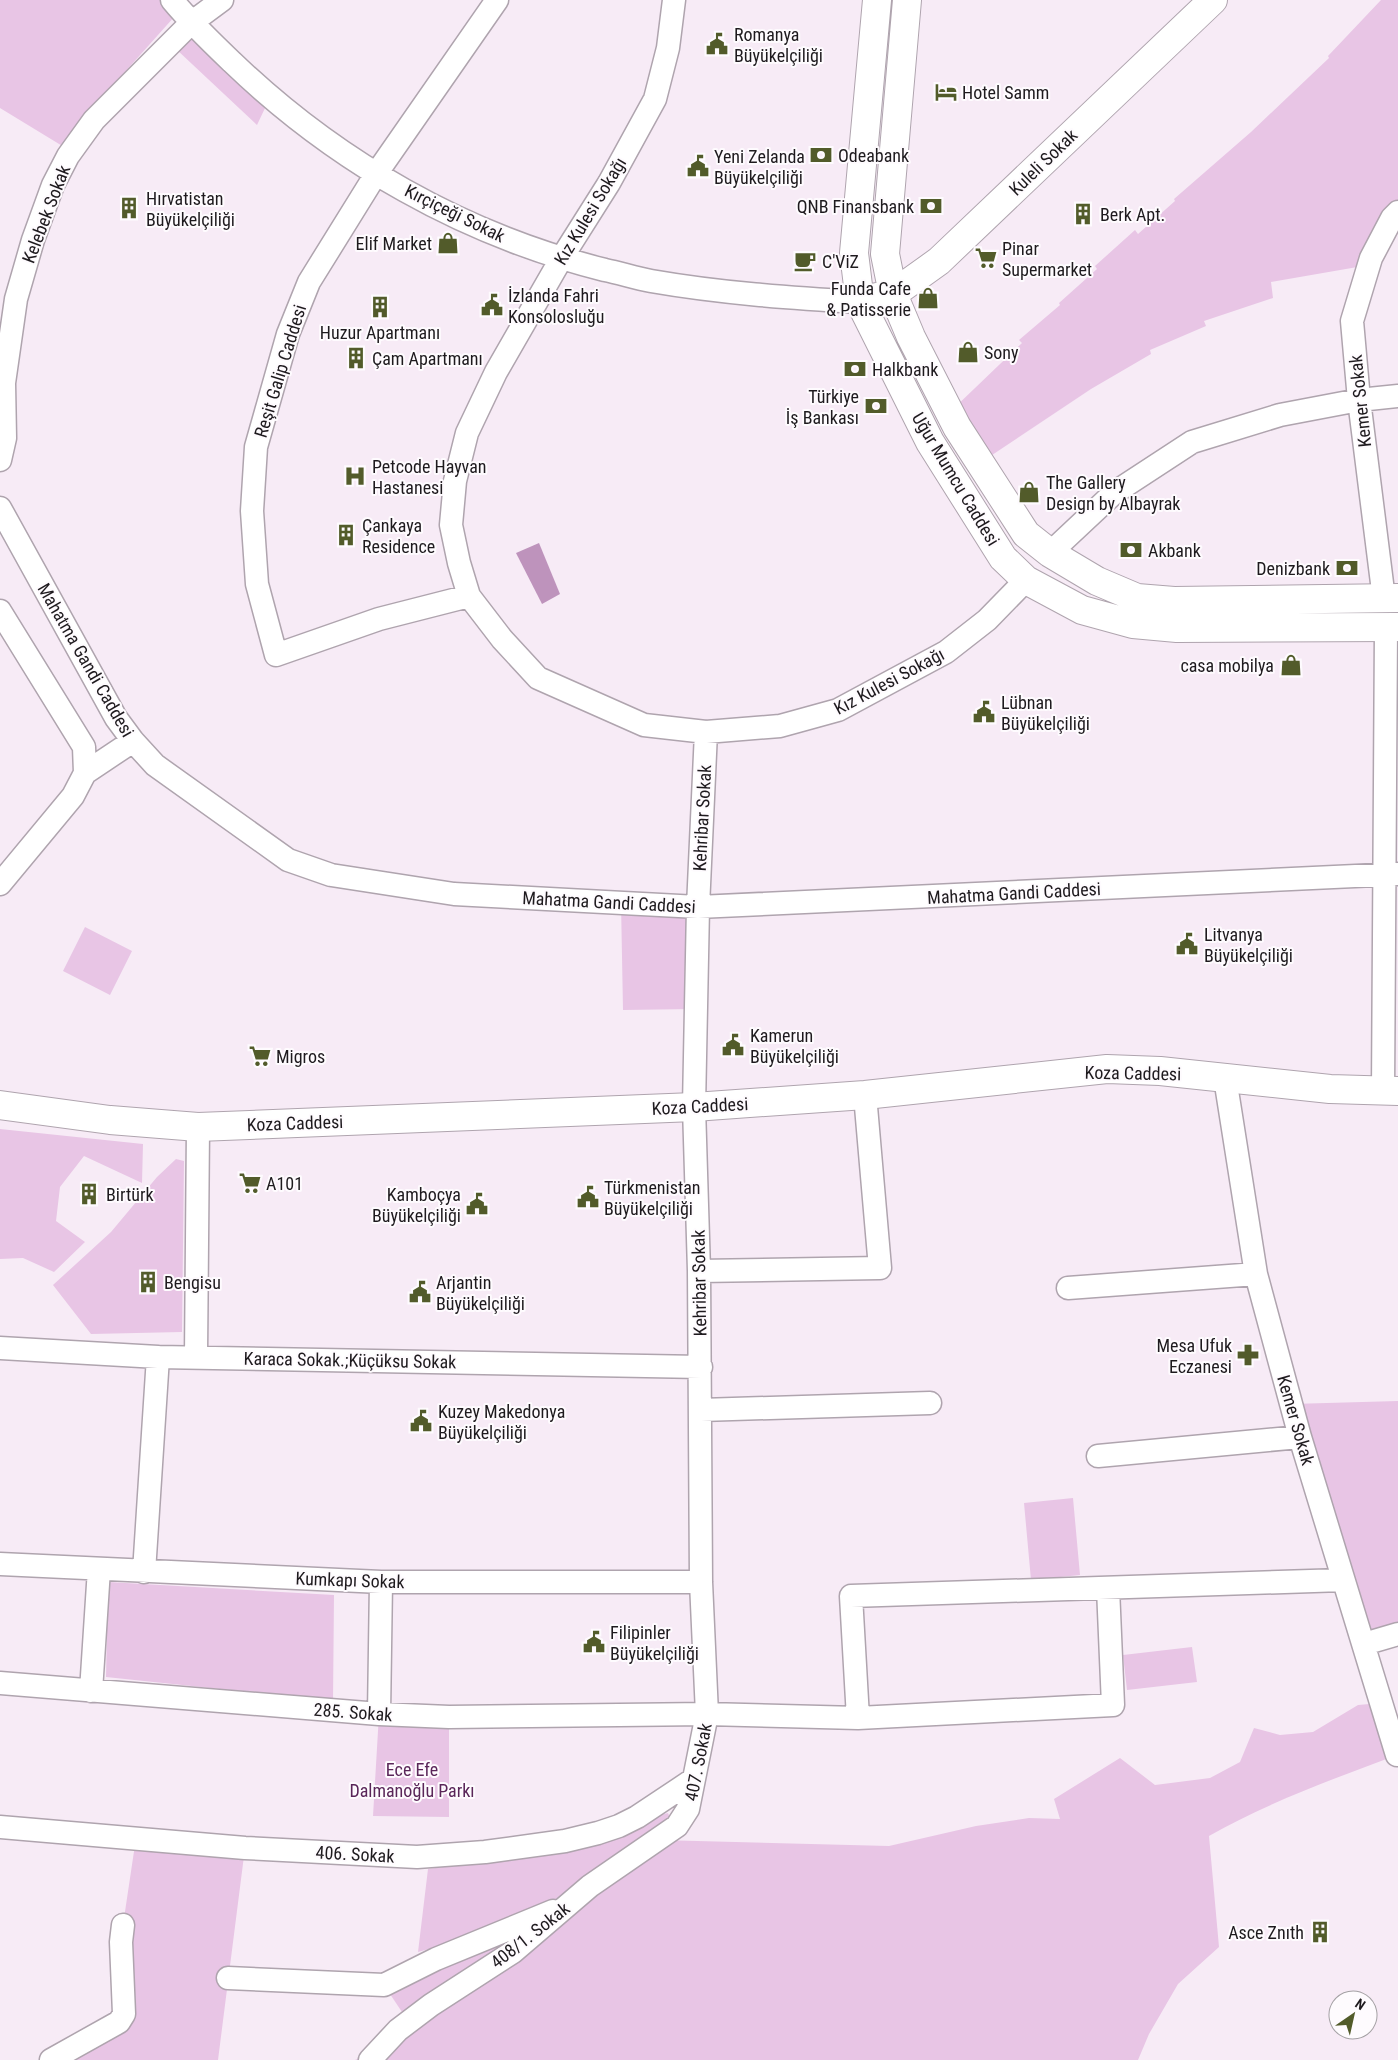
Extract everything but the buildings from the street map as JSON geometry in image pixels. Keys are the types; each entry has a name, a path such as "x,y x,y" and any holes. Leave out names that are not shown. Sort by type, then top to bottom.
{"main road":[{"name":"Uğur Mumcu Caddesi","path":"877,0 854,253 860,302 930,442 1003,558 1026,580 1082,610 1133,624 1177,628 1392,627"},
{"name":"Uğur Mumcu Caddesi","path":"907,0 886,254 893,294 911,337 958,427 1026,534 1050,553 1097,581 1137,598 1174,601 1391,598"},
{"name":"Kuleli Sokak","path":"860,302 893,294 939,261 1213,0"},
{"path":"1391,598 1392,627"},
{"name":"Koza Caddesi","path":"0,1105 110,1120 198,1127 694,1107 865,1095 1107,1069 1160,1071 1330,1089 1390,1092"}],"street":[{"name":"Kırçiçeği Sokak","path":"172,0 191,23 261,90 327,142 376,174 473,226 561,259 650,281 770,297 860,302"},
{"name":"Kelebek Sokak","path":"0,460 5,438 4,384 16,299 33,240 53,185 68,156 94,120 191,23 222,0"},
{"name":"Reşit Galip Caddesi","path":"469,596 379,618 276,655 258,584 252,511 256,447 288,334 309,282 376,174 497,0"},
{"name":"Kız Kulesi Sokağı","path":"674,0 668,48 655,99 609,183 561,259 496,372 467,434 455,482 451,525 459,563 469,596 502,639 538,678 644,725 706,732 780,726 838,710 946,652 987,620 1026,580"},
{"name":"Kemer Sokak","path":"1391,598 1359,400 1352,321 1371,258 1392,218 1398,212"},
{"path":"1050,553 1114,493 1192,442 1280,415 1359,400 1398,396"},
{"name":"Mahatma Gandi Caddesi","path":"0,508 116,718 133,741 155,765 288,860 331,875 454,894 698,907 1391,875"},
{"path":"0,611 84,748 85,772 73,796 0,884"},
{"path":"1390,1092 1392,627"},
{"name":"Kehribar Sokak","path":"706,732 698,907 694,1107 700,1271 701,1582 707,1714"},
{"path":"85,772 133,741"},
{"name":"Kemer Sokak","path":"1225,1078 1256,1274 1300,1437 1397,1755"},
{"path":"700,1271 880,1268 865,1095"},
{"path":"196,1356 198,1127"},
{"path":"1068,1288 1256,1274"},
{"name":"Karaca Sokak.;Küçüksu Sokak","path":"0,1348 158,1356 701,1367"},
{"path":"144,1572 158,1356"},
{"path":"701,1410 930,1403"},
{"path":"1098,1456 1300,1437"},
{"name":"Kumkapı Sokak","path":"0,1564 381,1582 701,1582"},
{"path":"91,1691 99,1569"},
{"path":"858,1718 851,1596 1343,1580"},
{"path":"379,1714 381,1582"},
{"name":"285. Sokak","path":"0,1683 379,1714 449,1716 707,1714 858,1718 1113,1705 1108,1588"},
{"path":"1364,1644 1398,1634"},
{"name":"407. Sokak","path":"688,1809 707,1714"},
{"name":"406. Sokak","path":"0,1827 245,1848 417,1857 485,1852 565,1841 598,1834 637,1817 694,1779"},
{"name":"408/1. Sokak","path":"370,2060 398,2030 431,2005 513,1952 590,1886 677,1826 688,1809"},
{"path":"228,1978 384,1985 436,1959 566,1906"},
{"path":"50,2060 120,2022 124,2014 122,1925"}],"green space":[{"path":"0,0 162,0 175,16 115,83 64,147 0,108"},
{"path":"1381,0 1398,0 1398,212 1369,265 1271,282 1273,298 1204,321 1206,326 1150,350 1151,354 1091,389 980,463 950,412 1022,343 1019,340 1060,305 1059,303 1097,269 1095,266 1135,230 1138,234 1175,201 1174,199 1251,132 1329,58 1328,56"},
{"path":"191,33 266,106 257,125 176,49"},
{"path":"621,903 698,907 695,1009 623,1010"},
{"path":"85,927 132,951 110,995 63,971"},
{"path":"0,1129 143,1144 142,1183 84,1156 60,1187 56,1221 85,1242 54,1272 23,1258 0,1259"},
{"path":"176,1159 184,1161 182,1332 91,1334 53,1285 111,1232 157,1177"},
{"path":"1398,1401 1398,1634 1364,1644 1291,1404"},
{"path":"1073,1498 1080,1575 1031,1580 1024,1503"},
{"path":"108,1582 334,1595 333,1701 106,1677"},
{"path":"1192,1647 1197,1682 1127,1690 1123,1655"},
{"path":"1381,1703 1397,1755 1278,1802 1209,1836 1219,1947 1178,1984 1149,2034 1138,2060 355,2060 380,2048 396,2030 402,2012 384,1985 526,1921 659,1840 889,1846 976,1826 1029,1818 1060,1819 1054,1799 1120,1758 1155,1785 1210,1778 1240,1762 1254,1728 1280,1735 1313,1732 1358,1705"},
{"name":"Ece Efe Dalmanoğlu Parkı","path":"379,1714 449,1717 449,1817 373,1816"},
{"path":"668,1813 672,1823 551,1902 447,1944 418,1952 428,1869 493,1860"},
{"path":"136,1838 245,1848 218,2060 51,2060 119,2022 123,1925"}],"shaded area":[{"path":"539,543 560,594 542,604 516,553"}],"place":[{"name":"Romanya Büyükelçiliği","path":"717,44"},
{"name":"Hotel Samm","path":"946,92"},
{"name":"Odeabank","path":"821,155"},
{"name":"Yeni Zelanda Büyükelçiliği","path":"698,166"},
{"name":"QNB Finansbank","path":"931,206"},
{"name":"Hırvatistan Büyükelçiliği","path":"129,208"},
{"name":"Berk Apt.","path":"1083,214"},
{"name":"Elif Market","path":"448,243"},
{"name":"Pinar Supermarket","path":"986,258"},
{"name":"C'ViZ","path":"805,261"},
{"name":"Funda Cafe & Patisserie","path":"928,298"},
{"name":"İzlanda Fahri Konsolosluğu","path":"492,305"},
{"name":"Huzur Apartmanı","path":"380,307"},
{"name":"Sony","path":"968,352"},
{"name":"Çam Apartmanı","path":"356,358"},
{"name":"Halkbank","path":"855,369"},
{"name":"Türkiye İş Bankası","path":"876,406"},
{"name":"Petcode Hayvan Hastanesi","path":"355,476"},
{"name":"The Gallery Design by Albayrak","path":"1029,492"},
{"name":"Çankaya Residence","path":"346,535"},
{"name":"Akbank","path":"1131,550"},
{"name":"Denizbank","path":"1347,568"},
{"name":"casa mobilya","path":"1291,665"},
{"name":"Lübnan Büyükelçiliği","path":"984,712"},
{"name":"Litvanya Büyükelçiliği","path":"1187,944"},
{"name":"Kamerun Büyükelçiliği","path":"733,1045"},
{"name":"Migros","path":"260,1056"},
{"name":"A101","path":"250,1183"},
{"name":"Birtürk","path":"89,1194"},
{"name":"Türkmenistan Büyükelçiliği","path":"588,1197"},
{"name":"Kamboçya Büyükelçiliği","path":"477,1204"},
{"name":"Bengisu","path":"148,1282"},
{"name":"Arjantin Büyükelçiliği","path":"420,1292"},
{"name":"Mesa Ufuk Eczanesi","path":"1248,1355"},
{"name":"Kuzey Makedonya Büyükelçiliği","path":"421,1421"},
{"name":"Filipinler Büyükelçiliği","path":"594,1642"},
{"name":"Asce Znıth","path":"1320,1932"}]}
